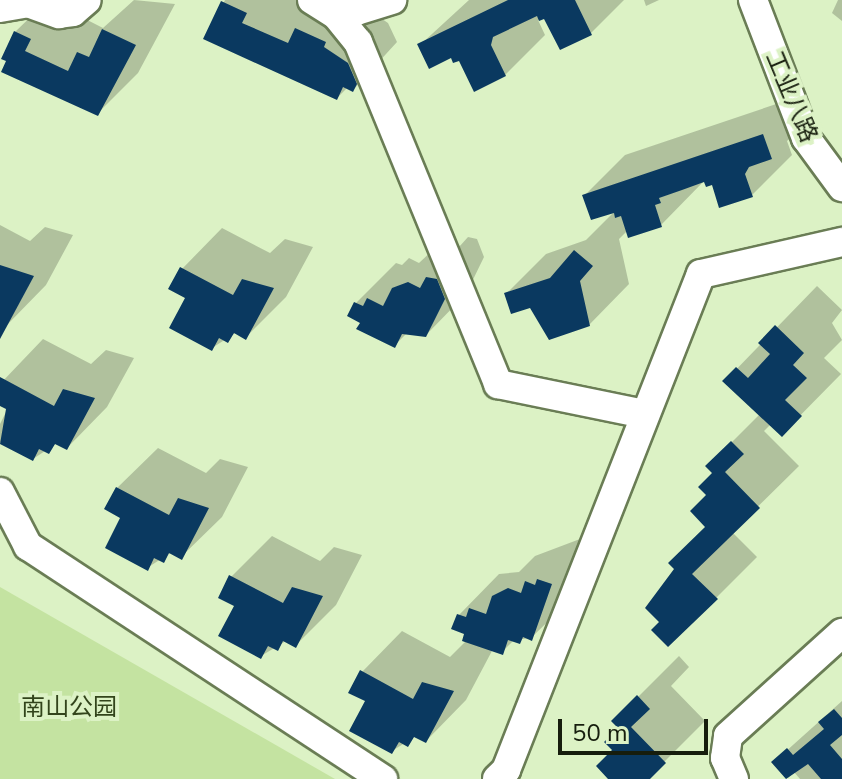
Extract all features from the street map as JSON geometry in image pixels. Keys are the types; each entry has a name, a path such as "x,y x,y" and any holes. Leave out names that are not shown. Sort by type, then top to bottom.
{"street":[{"path":"0,8 19,2 59,14 73,12 87,0"},
{"path":"312,0 336,15 358,42 498,384 644,414"},
{"path":"335,0 356,11 392,0"},
{"name":"工业八路","path":"753,0 806,138 842,187"},
{"name":"工业八路","path":"772,0 810,103 842,159"},
{"path":"497,779 506,770 701,274 842,242"},
{"path":"0,492 28,546 383,779"},
{"path":"734,779 725,758 728,736 842,633"}],"green space":[{"name":"南山公园","path":"0,587 335,779 0,779"}],"building":[{"path":"508,0 575,0 592,35 560,50 544,19 539,21 537,16 493,37 491,45 506,76 474,92 459,61 453,63 451,58 429,69 417,44"},
{"path":"221,1 247,13 242,23 288,43 295,28 326,42 324,47 348,63 357,84 353,92 343,87 337,100 203,39"},
{"path":"102,29 136,45 98,116 1,72 6,61 1,59 14,31 31,39 25,51 68,71 77,52 89,57"},
{"path":"763,134 772,159 749,167 745,174 753,197 719,208 712,185 706,187 704,182 659,198 661,203 655,205 662,227 628,238 621,216 615,218 614,213 591,220 582,195"},
{"path":"574,250 593,266 580,281 590,326 549,340 530,308 511,314 504,293 550,278"},
{"path":"0,265 34,276 0,339"},
{"path":"180,267 233,295 242,279 274,288 246,340 234,333 228,343 219,338 212,351 169,328 185,298 168,289"},
{"path":"426,277 437,279 445,299 426,337 402,334 395,348 356,329 360,323 347,316 354,302 363,306 367,298 383,306 392,288 408,282 420,288"},
{"path":"775,325 804,353 793,365 807,378 785,400 802,416 782,437 722,381 736,367 748,378 770,354 758,343"},
{"path":"0,377 54,406 63,389 95,398 67,450 55,444 49,454 39,449 33,461 0,444 6,409 0,406"},
{"path":"731,441 744,454 725,472 760,508 692,574 718,599 668,647 651,630 659,622 645,608 674,569 668,563 705,527 690,511 706,495 698,487 712,473 705,466"},
{"path":"116,487 169,515 178,498 209,508 182,560 169,553 164,563 154,558 148,571 105,548 120,518 104,509"},
{"path":"229,575 283,603 292,587 323,596 296,648 283,641 278,651 268,646 261,659 218,636 234,606 218,598"},
{"path":"537,579 552,584 532,641 523,637 520,644 508,640 503,655 462,641 464,634 451,629 457,614 466,617 469,608 486,614 492,596 508,588 521,593 525,581 535,585"},
{"path":"360,670 413,699 422,682 454,691 426,743 414,737 408,747 399,742 392,754 349,731 365,701 348,693"},
{"path":"637,695 650,709 631,727 666,763 650,779 608,779 596,766 612,750 604,742 618,728 611,721"},
{"path":"834,709 842,718 842,735 830,745 842,759 842,779 821,779 808,764 786,779 771,762 787,748 793,755 824,729 818,722"}]}
